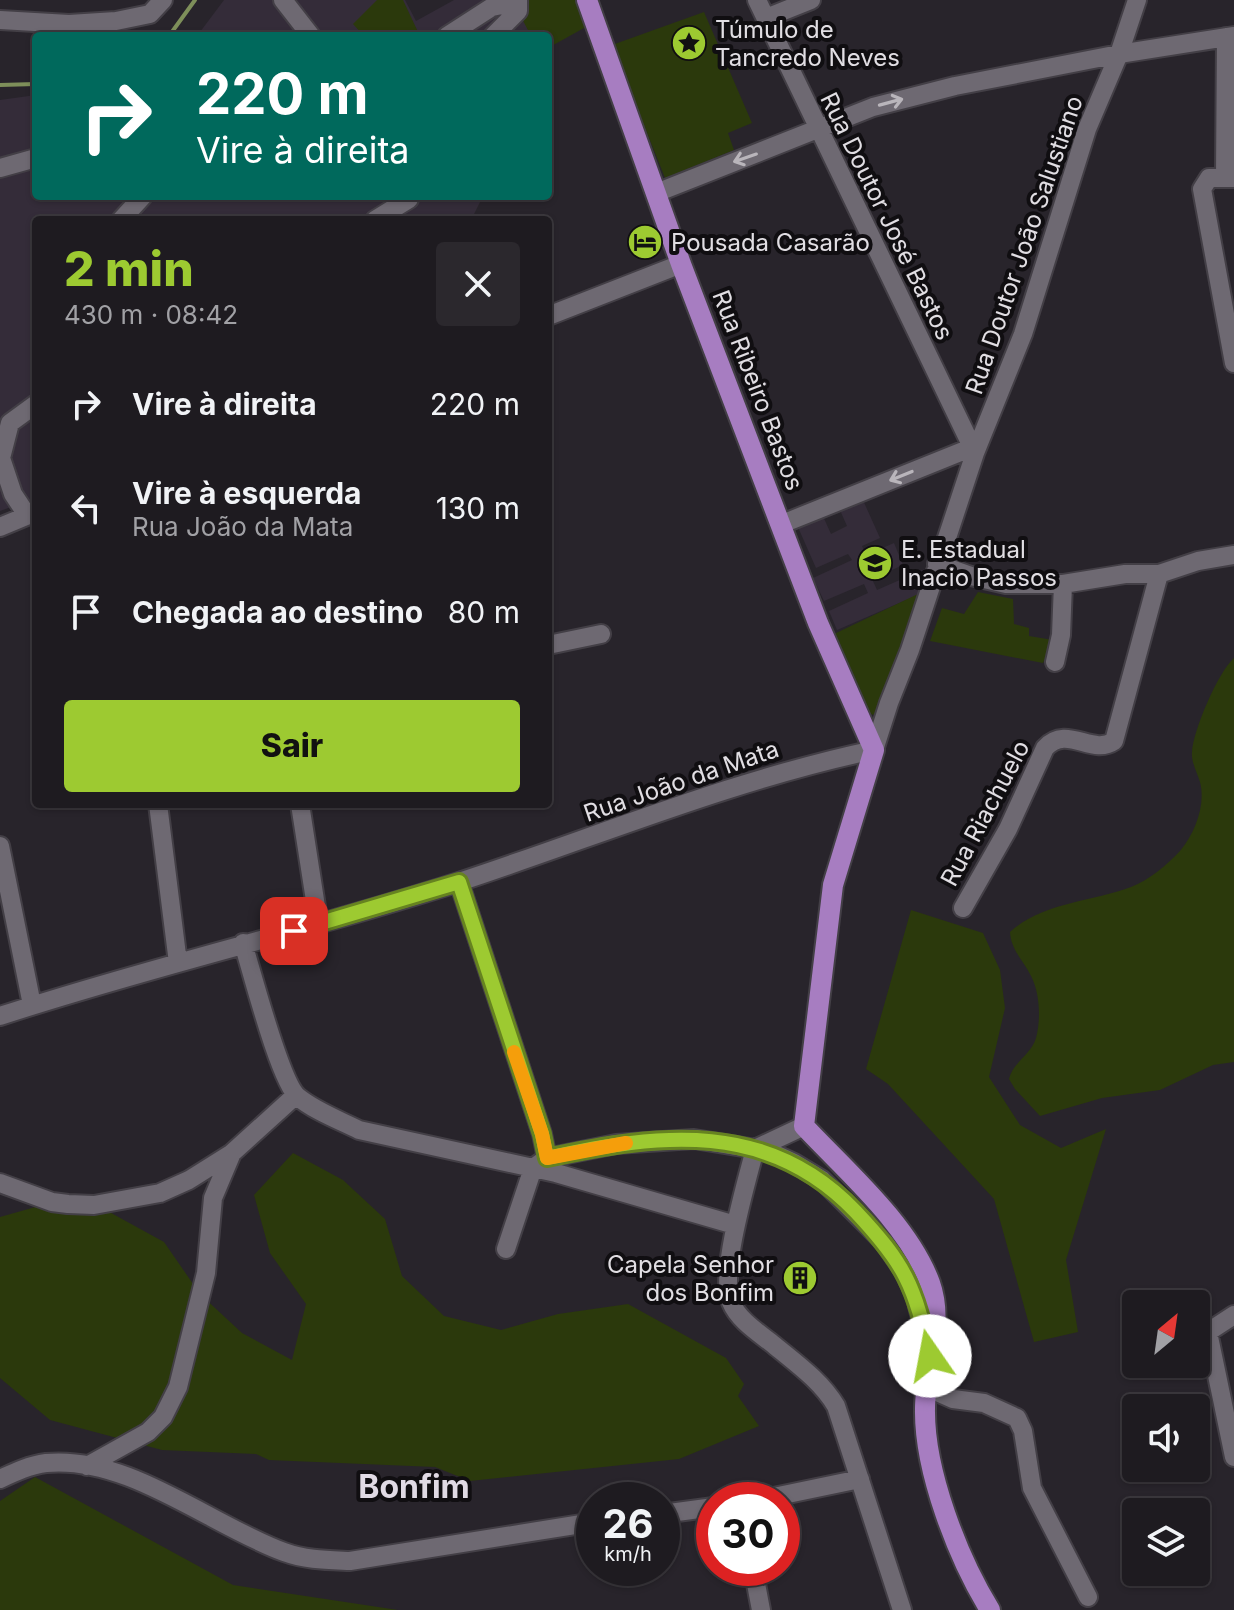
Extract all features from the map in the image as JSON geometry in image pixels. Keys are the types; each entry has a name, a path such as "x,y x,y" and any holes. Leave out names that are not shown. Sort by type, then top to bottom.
{"main road":[{"name":"Rua Ribeiro Bastos","path":"587,0 681,264 818,623 874,750"},
{"path":"874,750 833,885 804,1126 878,1205 921,1262 935,1303 937,1327 926,1387 929,1464 965,1563 990,1610"}],"street":[{"path":"0,20 69,24 116,21 150,14 163,0"},
{"path":"283,0 308,32"},
{"name":"Rua Doutor José Bastos","path":"757,0 974,450"},
{"path":"766,18 811,0"},
{"name":"Rua Doutor João Salustiano","path":"874,750 910,650 974,450 1023,334 1087,129 1119,54 1137,0"},
{"path":"453,32 492,7 517,1 518,11 497,32"},
{"path":"656,193 873,107 1119,54 1230,36 1230,177 1209,178 1202,189 1234,363"},
{"path":"0,168 32,159"},
{"path":"125,216 139,200"},
{"path":"381,216 405,200"},
{"path":"552,314 681,264"},
{"path":"0,527 31,514 13,494 1,458 10,423 32,407"},
{"path":"782,524 974,450"},
{"path":"937,564 1006,584 1063,584 1125,574 1159,574 1198,561 1234,555"},
{"name":"Rua Riachuelo","path":"963,908 1008,829 1051,741 1060,737 1105,746 1114,741 1159,574"},
{"path":"1055,662 1061,635 1063,584"},
{"path":"552,644 601,634"},
{"name":"Rua João da Mata","path":"0,1016 243,943 319,926 808,764 874,750"},
{"path":"159,808 178,963"},
{"path":"301,808 319,926"},
{"path":"0,846 32,1005"},
{"path":"459,882 542,1134 540,1163 506,1249"},
{"path":"243,943 274,1044 296,1095 359,1130 540,1163 735,1225"},
{"path":"0,1183 52,1202 94,1205 160,1193 189,1180 232,1153 296,1095"},
{"path":"755,1149 804,1126"},
{"path":"540,1163 616,1144 694,1139 755,1149 794,1163 822,1180 884,1242 904,1271 916,1297 930,1356"},
{"path":"755,1149 735,1225 729,1267 729,1300 746,1322 828,1393 846,1430 902,1610"},
{"path":"87,1466 148,1432 163,1417 178,1387 206,1273 213,1198 232,1153"},
{"path":"189,1180 213,1198"},
{"path":"1234,1315 1208,1332 1234,1457"},
{"path":"926,1387 953,1399 984,1403 1017,1418 1023,1431 1032,1488 1088,1597"},
{"path":"0,1479 47,1463 87,1466 125,1476 284,1552 313,1560 350,1561 576,1525"},
{"path":"800,1491 860,1479"},
{"path":"756,1586 761,1610"}],"shaded area":[{"path":"224,0 405,0 416,21 454,0 581,0 552,42 552,32 200,32"},
{"path":"32,96 32,200 481,200 473,216 32,216 32,499 0,511 0,100"},
{"name":"E. Estadual Inacio Passos","path":"862,498 880,538 862,546 866,555 894,543 903,565 872,579 877,590 927,568 920,594 837,630 829,611 868,593 864,584 824,601 813,578 852,560 848,554 816,568 797,525 822,514 831,534 847,526 839,508"}],"green space":[{"path":"377,0 403,0 418,32 360,32 353,24"},
{"path":"522,0 583,0 593,23 552,46 552,32 529,32 518,11"},
{"path":"704,12 752,123 728,133 734,150 665,178 612,45"},
{"path":"978,592 1013,599 1014,624 1029,628 1029,636 1053,640 1043,663 930,641 942,608 964,614"},
{"path":"918,594 879,710 873,715 859,707 834,634"},
{"path":"1234,658 1234,1062 1213,1065 1160,1090 1102,1098 1040,1116 1009,1079 1034,1044 1039,1015 1034,983 1015,950 1010,932 1037,914 1138,884 1180,851 1195,827 1202,800 1193,763 1193,743 1207,702"},
{"path":"911,910 983,933 1000,970 1005,1008 989,1077 1020,1125 1061,1148 1106,1129 1066,1260 1078,1332 1034,1342 994,1199 888,1084 866,1069"},
{"path":"293,1153 343,1180 385,1219 402,1276 444,1316 501,1330 558,1314 628,1304 726,1358 744,1384 738,1396 759,1426 679,1459 470,1481 435,1467 269,1460 256,1454 162,1450 50,1420 0,1378 0,1217 39,1206 102,1208 164,1242 200,1294 242,1333 292,1360 306,1304 270,1253 254,1195"},
{"path":"35,1477 233,1585 398,1610 0,1610 0,1501"}],"waterway":[{"path":"172,32 195,0"},
{"path":"0,85 32,84"}],"slow traffic":[{"path":"514,1052 547,1158 626,1143"}],"place":[{"name":"Túmulo de Tancredo Neves","path":"689,43"},
{"name":"Pousada Casarão","path":"645,242"},
{"name":"E. Estadual Inacio Passos","path":"875,563"},
{"name":"Capela Senhor dos Bonfim","path":"800,1278"}],"district":[{"name":"Bonfim","path":"414,1486"}],"route":[{"path":"294,931 459,882 542,1134 547,1158 616,1144 694,1139 768,1151 794,1163 822,1180 841,1197 895,1257 916,1297 930,1356"}]}
